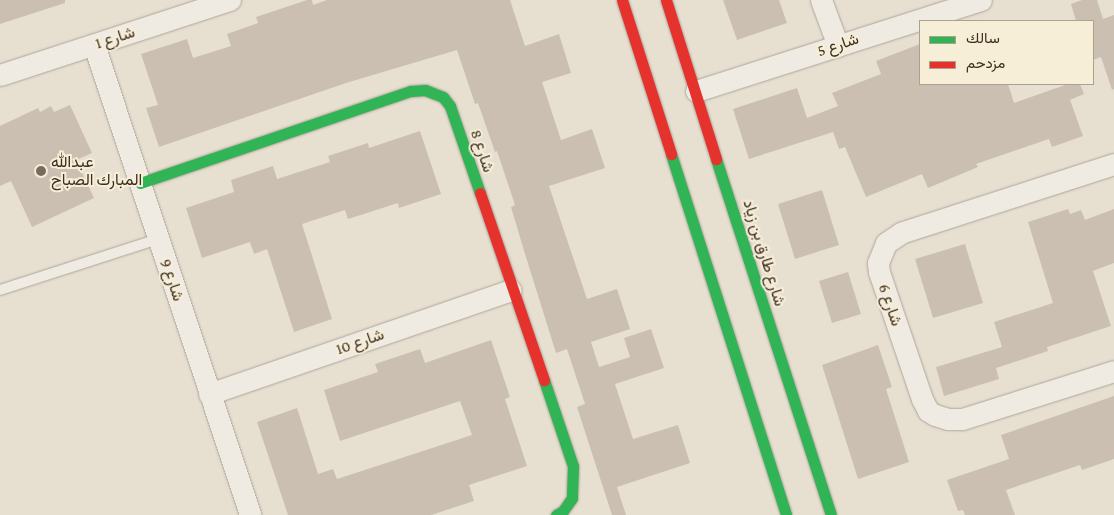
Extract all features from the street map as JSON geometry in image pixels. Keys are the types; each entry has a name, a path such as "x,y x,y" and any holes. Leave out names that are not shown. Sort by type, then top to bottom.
{"main road":[{"path":"622,0 786,515"},
{"name":"شارع طارق بن زياد","path":"666,0 696,91 774,355 831,515"},
{"name":"شارع 8","path":"140,183 411,91 431,91 443,97 450,106 573,466 574,484 572,498 563,511 556,515"},
{"path":"728,336 746,336"},
{"path":"738,368 752,356"}],"street":[{"name":"شارع 1","path":"0,75 230,0"},
{"path":"820,0 838,46"},
{"name":"شارع 5","path":"696,91 981,0"},
{"name":"شارع 9","path":"94,45 250,515"},
{"name":"شارع 6","path":"1114,164 901,233 886,243 878,263 879,272 922,399 928,411 935,415 948,420 962,419 1114,371"},
{"name":"شارع 10","path":"209,394 512,290"}],"lane":[{"path":"0,290 158,239"}],"building":[{"path":"0,0 65,0 65,3 0,24"},
{"path":"312,0 313,5 327,0 510,0 525,46 559,34 571,73 542,82 561,140 592,129 605,168 549,186 587,299 617,289 630,329 591,342 599,367 630,357 624,338 651,329 664,368 615,384 633,439 678,425 690,463 617,487 626,515 612,515 577,407 585,404 567,349 556,353 511,207 515,205 478,103 475,104 457,50 346,83 159,147 146,108 158,105 141,54 187,39 193,58 231,46 227,34 258,23 256,17"},
{"path":"723,0 779,0 787,23 737,40"},
{"path":"1082,0 1097,0 1103,19 1114,15 1114,89 1112,90 1101,57 1094,60 1095,21 1076,20 1071,4"},
{"path":"919,44 919,85 1008,85 1014,103 1065,85 1080,85 1084,94 1070,100 1083,136 1052,147 1049,139 976,164 978,167 928,188 922,174 866,197 845,147 839,149 833,132 749,159 733,109 797,88 807,118 838,106 832,93 881,74 876,61"},
{"name":"عبدالله المبارك الصباح","path":"70,105 92,153 76,160 94,198 32,227 11,181 0,186 0,126 38,108 40,112 51,106 54,112"},
{"path":"420,131 441,194 399,208 398,203 348,219 345,210 302,224 332,319 294,332 267,249 254,254 250,242 202,258 186,208 234,192 231,180 273,166 277,179 330,162 328,156 368,143 369,148"},
{"path":"822,190 839,245 795,259 778,204"},
{"path":"1068,209 1070,214 1081,210 1085,220 1114,209 1114,263 1093,271 1111,326 1047,347 1048,351 996,368 999,379 944,396 936,367 1002,347 994,322 1053,303 1028,222"},
{"path":"965,244 983,303 933,318 915,259"},
{"path":"848,272 861,314 832,323 819,281"},
{"path":"491,340 510,397 505,399 527,466 469,485 474,501 431,515 288,515 257,422 297,408 318,474 333,469 337,479 472,435 460,401 340,441 324,390 378,372 375,364 420,349 425,363"},
{"path":"878,345 892,387 886,389 909,462 858,479 822,365"},
{"path":"1114,396 1114,459 1082,470 1080,465 1006,490 1015,515 965,515 963,510 958,511 947,480 1009,459 1001,435"}],"traffic: fast":[{"path":"140,183 411,91 425,90 443,97 450,106 480,193"},
{"path":"671,154 786,515"},
{"path":"716,159 831,515"},
{"path":"544,380 573,466 572,498 563,511 556,515"}],"traffic: jam":[{"path":"622,0 671,154"},
{"path":"666,0 716,159"},
{"path":"480,193 544,380"}],"place":[{"name":"عبدالله المبارك الصباح","path":"41,171"}]}
